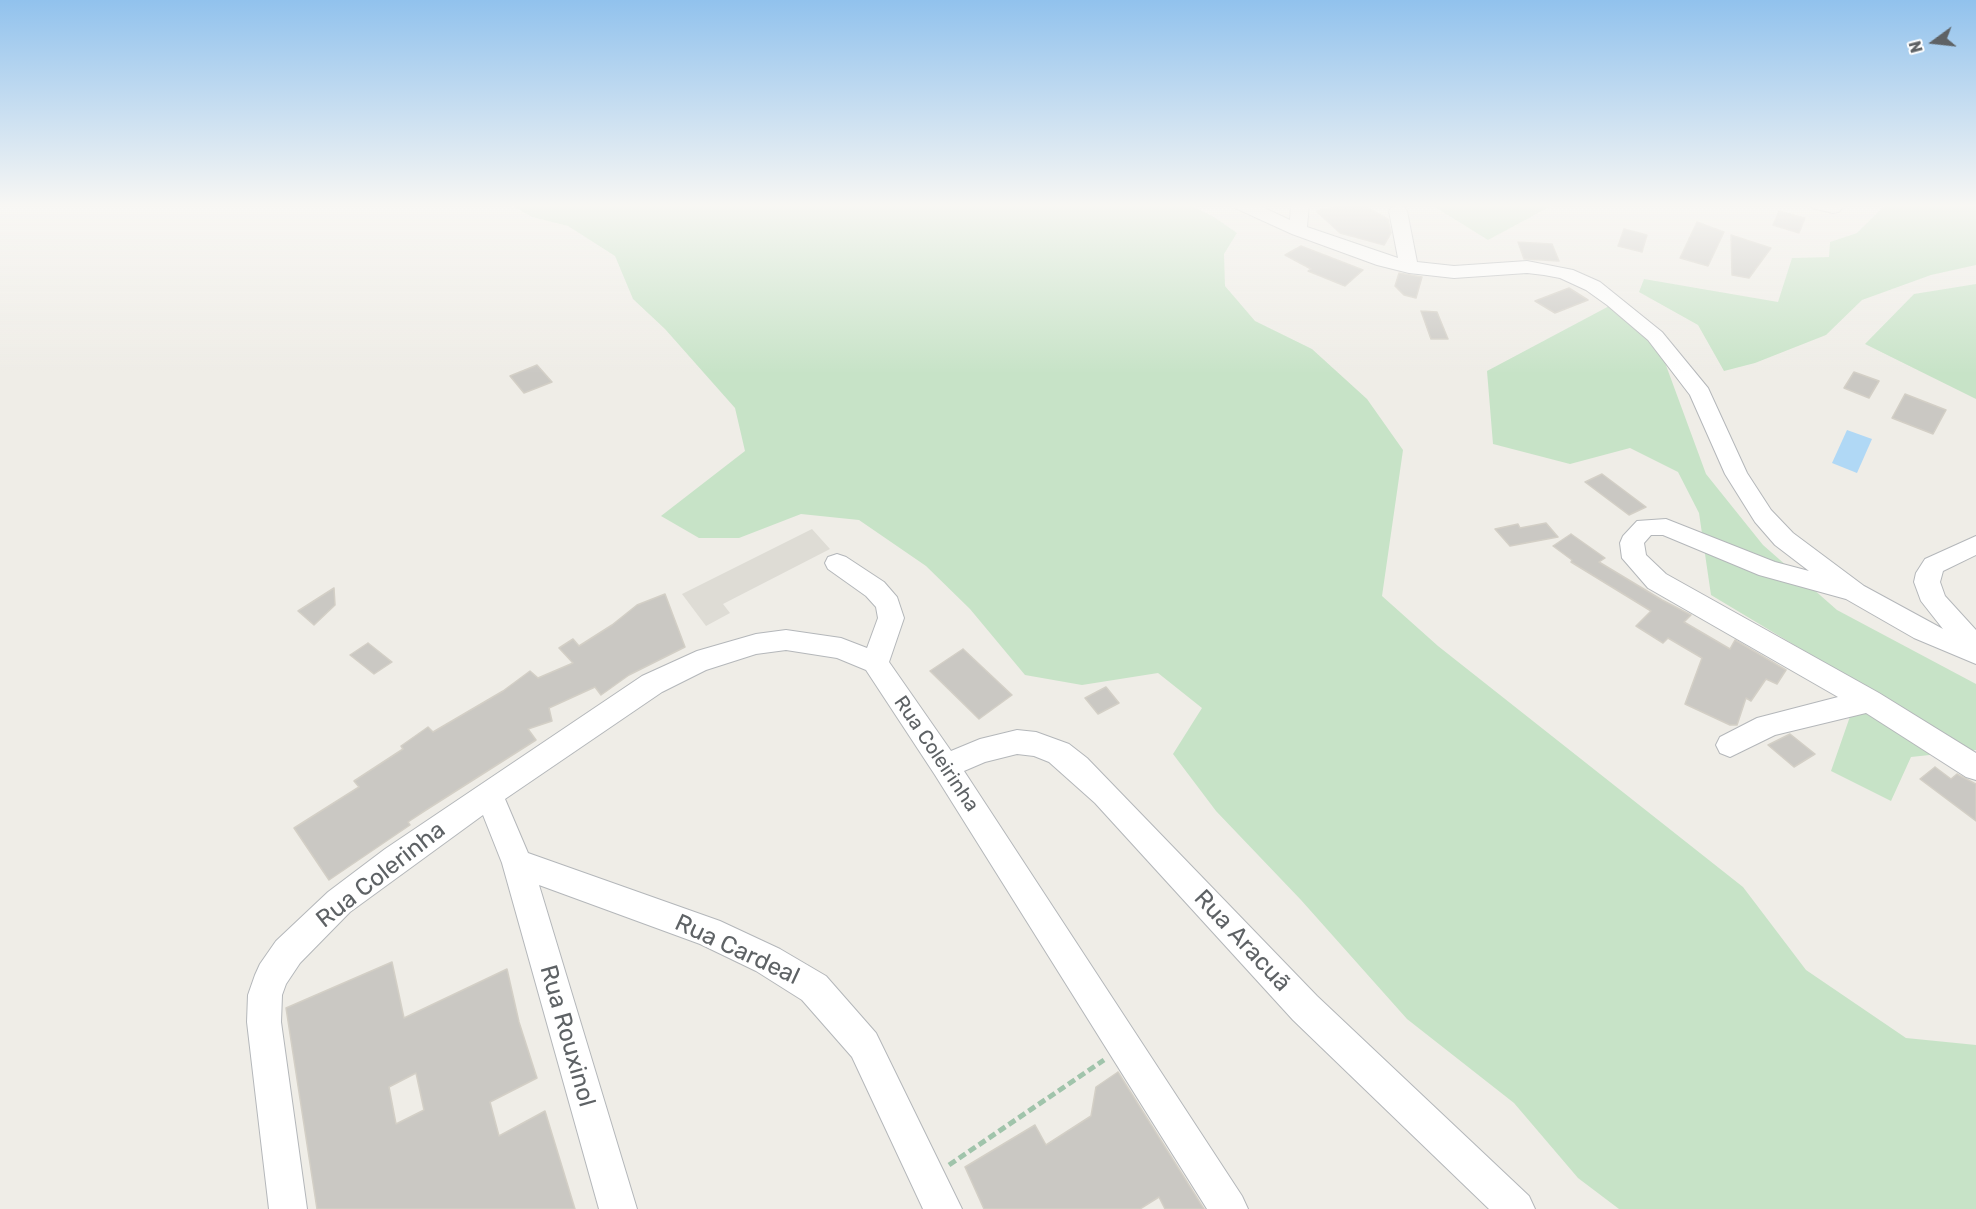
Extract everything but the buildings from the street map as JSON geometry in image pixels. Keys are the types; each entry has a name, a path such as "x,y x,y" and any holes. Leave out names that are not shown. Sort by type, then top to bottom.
{"street":[{"path":"1384,260 1409,267 1454,272 1527,267 1544,269 1566,274 1593,286 1655,336 1701,393 1736,474 1763,516 1784,539 1855,593 1923,631 1976,654"},
{"path":"1408,260 1409,267"},
{"path":"1855,593 1807,582 1768,569 1666,527 1645,527 1635,536 1632,543 1634,558 1657,581 1869,701 1976,768"},
{"path":"1976,545 1934,565 1928,573 1927,582 1934,601 1976,648"},
{"path":"489,795 548,752 652,684 697,662 728,651 786,640 841,648 875,663 891,618 888,604 875,589 837,562"},
{"name":"Rua Coleirinha","path":"875,663 945,766 1229,1209"},
{"path":"1730,745 1767,726 1869,701"},
{"name":"Rua Aracuã","path":"945,766 980,751 1017,742 1036,744 1059,753 1105,794 1305,1008 1516,1209"},
{"name":"Rua Rouxinol","path":"489,795 518,862 618,1209"},
{"name":"Rua Colerinha","path":"288,1209 264,1022 265,995 272,975 288,952 339,902 489,795"},
{"name":"Rua Cardeal","path":"518,862 709,932 768,960 814,988 864,1045 943,1209"}],"path":[{"path":"928,1179 1124,1046"}],"shaded area":[{"path":"812,529 830,549 723,604 730,613 706,626 682,594"}],"green space":[{"path":"617,260 1224,260 1225,286 1255,321 1312,349 1367,399 1403,450 1382,596 1438,646 1743,887 1806,970 1906,1038 1976,1045 1976,1209 1619,1209 1578,1178 1514,1103 1407,1019 1301,900 1216,811 1173,754 1202,708 1158,673 1082,685 1025,675 970,609 926,566 859,520 801,514 739,538 699,538 661,516 745,451 735,408 665,329 633,299"},
{"path":"1791,260 1976,260 1976,265 1931,275 1862,300 1826,335 1755,363 1724,371 1698,325 1639,292 1644,279 1778,302"},
{"path":"1976,284 1976,399 1865,344 1914,294"},
{"path":"1613,304 1660,349 1706,474 1763,545 1837,610 1976,684 1976,750 1911,757 1891,801 1831,771 1861,685 1711,595 1699,513 1678,472 1630,448 1570,464 1493,444 1487,371"}],"water":[{"path":"1847,430 1872,439 1857,473 1832,463"}]}
